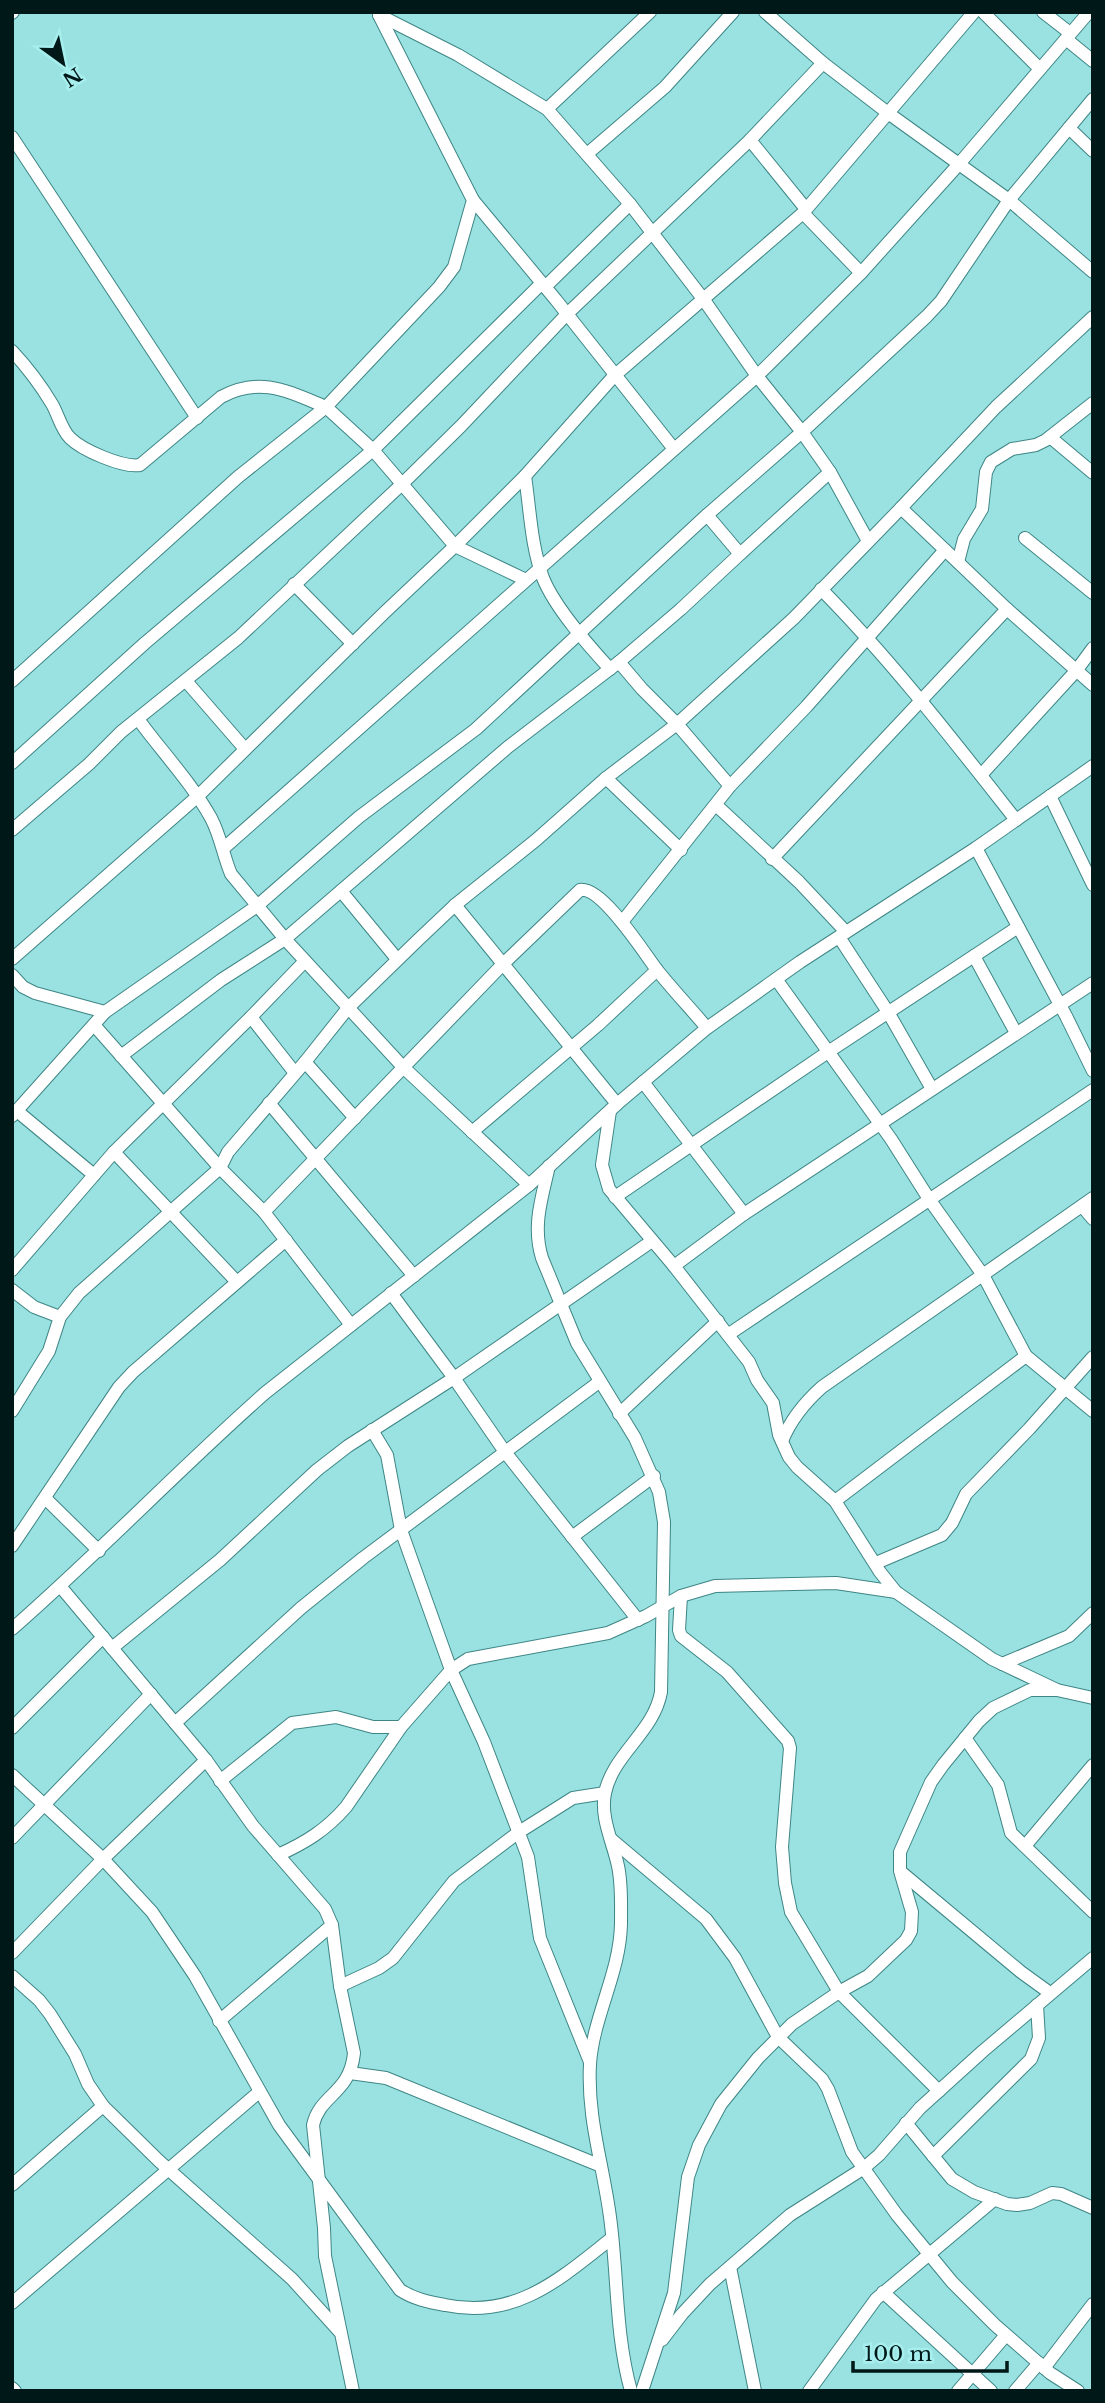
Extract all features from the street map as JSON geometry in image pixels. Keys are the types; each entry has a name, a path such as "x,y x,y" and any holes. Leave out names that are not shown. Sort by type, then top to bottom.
{"street":[{"path":"547,109 650,12"},
{"path":"587,154 665,87 733,12"},
{"path":"12,959 198,796 455,547 525,476 614,376 805,211 974,12"},
{"path":"983,12 1040,69"},
{"path":"1043,12 1093,61"},
{"path":"224,848 757,376 861,273 1089,12"},
{"path":"378,13 396,17 547,109 630,204 704,300 757,376 830,472 868,541"},
{"path":"378,13 472,200 674,449"},
{"path":"772,15 823,63 1009,200 1093,272"},
{"path":"12,830 138,719 238,638 401,485 461,426 566,314 750,140 823,63"},
{"path":"94,1175 15,1113 105,1012 257,906 359,817 476,729 707,515 802,432 942,300 1009,200 1093,99"},
{"path":"1069,128 1093,150"},
{"path":"12,137 197,418"},
{"path":"750,140 805,211 861,273"},
{"path":"12,681 238,477 326,407 454,267 472,200"},
{"path":"12,763 145,643 373,450 630,204"},
{"path":"12,1411 49,1352 60,1317 79,1293 220,1168 228,1153 348,1009 397,959 454,905 536,840 606,778 677,724 794,618 996,407 1093,317"},
{"path":"12,351 31,372 53,405 69,437 85,448 125,465 140,465 221,397 236,389 250,386 278,388 326,407 373,450 455,547 526,580"},
{"path":"958,562 964,539 982,509 986,472 991,462 1012,449 1036,445 1050,438 1093,403"},
{"path":"1050,438 1093,474"},
{"path":"121,1056 221,980 285,939 508,747 615,666 681,610 830,472"},
{"path":"525,476 540,568 551,593 579,634 642,689 677,724 730,786"},
{"path":"901,508 1007,609 1093,685"},
{"path":"707,515 740,554"},
{"path":"1025,538 1093,593"},
{"path":"622,922 730,786 945,550"},
{"path":"294,584 353,643"},
{"path":"821,589 868,637 922,699 1016,820"},
{"path":"772,859 1007,609"},
{"path":"981,775 1076,671 1093,648"},
{"path":"186,681 245,749"},
{"path":"138,719 198,796 224,848 230,874 285,939 403,1067 529,1185"},
{"path":"12,1629 61,1587 265,1393 529,1185 613,1108 707,1028 842,934 976,848 1093,765"},
{"path":"606,778 681,850"},
{"path":"1050,796 1093,885"},
{"path":"716,805 799,882 842,934 932,1089"},
{"path":"976,848 1093,1071"},
{"path":"264,1212 502,965 580,890 585,889 592,893 622,922 657,970 707,1028"},
{"path":"341,891 397,959"},
{"path":"454,905 613,1108 602,1165 604,1178 615,1198 719,1321 749,1362 757,1380 773,1403 782,1441 793,1463 835,1501 896,1592 1002,1664 1057,1690"},
{"path":"615,1198 828,1052 1018,927"},
{"path":"974,956 1016,1033"},
{"path":"12,1270 114,1152 305,961"},
{"path":"472,1132 657,970"},
{"path":"12,975 23,987 35,993 105,1012"},
{"path":"776,979 880,1124 983,1275 1026,1356 1093,1412"},
{"path":"674,1266 744,1214 1093,983"},
{"path":"251,1017 295,1073"},
{"path":"94,1025 220,1168 264,1212 351,1325"},
{"path":"305,1062 355,1118"},
{"path":"643,1082 744,1214"},
{"path":"729,1334 1093,1090"},
{"path":"269,1103 414,1276"},
{"path":"114,1152 237,1282"},
{"path":"549,1166 537,1231 542,1258 577,1343 654,1476 664,1522 659,1705 621,1758 605,1793 604,1810 620,1880 620,1945 590,2062 591,2116 612,2238 622,2356 631,2391"},
{"path":"782,1441 790,1422 817,1392 1088,1202 1093,1219"},
{"path":"14,1538 133,1372 286,1240"},
{"path":"112,1648 220,1560 317,1470 652,1241"},
{"path":"391,1293 505,1452 638,1620"},
{"path":"15,1297 60,1317"},
{"path":"619,1413 719,1321"},
{"path":"835,1501 1026,1356"},
{"path":"876,1563 942,1535 966,1494 1093,1357"},
{"path":"174,1723 301,1608 599,1382"},
{"path":"372,1430 387,1455 401,1530 451,1670 484,1742 519,1832 532,1870 540,1938 590,2062"},
{"path":"572,1537 654,1476"},
{"path":"45,1498 99,1551"},
{"path":"278,1855 305,1843 336,1819 401,1727 459,1664 479,1656 608,1633 702,1588 836,1583 896,1592"},
{"path":"61,1587 206,1760 246,1818 326,1909 332,1925 340,1986 354,2053 351,2073 315,2116 313,2125 325,2256 353,2391"},
{"path":"681,1596 681,1636 727,1672 788,1741 790,1748 782,1847 788,1901 792,1912 839,1992 939,2091"},
{"path":"1002,1664 1069,1636 1093,1613"},
{"path":"12,1728 103,1637"},
{"path":"642,2391 674,2293 688,2177 699,2145 721,2104 778,2037 814,2008 868,1976 906,1940 911,1931 912,1912 901,1871 900,1852 931,1782 965,1738 993,1708 1021,1692 1057,1690 1093,1698"},
{"path":"12,1838 151,1695"},
{"path":"220,1781 292,1723 336,1717 373,1727 401,1727"},
{"path":"965,1738 998,1785 1003,1796 1008,1828 1093,1912"},
{"path":"12,1953 103,1859 206,1760"},
{"path":"1025,1846 1090,1773"},
{"path":"12,1775 103,1859 152,1912 195,1976 279,2126 400,2290 413,2298 463,2309 494,2307 533,2295 551,2286 612,2238"},
{"path":"340,1986 379,1968 393,1958 454,1881 519,1832 573,1798 605,1793"},
{"path":"611,1838 716,1931 735,1958 778,2037 812,2069 828,2089 844,2135 863,2168 928,2253 1006,2335 1041,2366 1078,2391"},
{"path":"901,1871 1021,1972 1050,1993"},
{"path":"1081,1900 1093,1893"},
{"path":"219,2021 332,1925"},
{"path":"656,2349 682,2314 730,2267 790,2215 863,2168 939,2091 1093,1958"},
{"path":"12,1976 40,2000 50,2014 103,2106 169,2170 292,2279 342,2334"},
{"path":"933,2156 1031,2059 1038,2038 1037,2005"},
{"path":"351,2073 386,2078 601,2166"},
{"path":"12,2303 259,2092"},
{"path":"13,2182 103,2106"},
{"path":"906,2123 952,2179 974,2192 1017,2205 1030,2203 1052,2193 1061,2194 1093,2208"},
{"path":"809,2391 869,2306 928,2253 995,2199"},
{"path":"730,2267 755,2391"},
{"path":"883,2292 991,2391"},
{"path":"1015,2391 1041,2366 1093,2304"},
{"path":"958,2391 1006,2335"}]}
